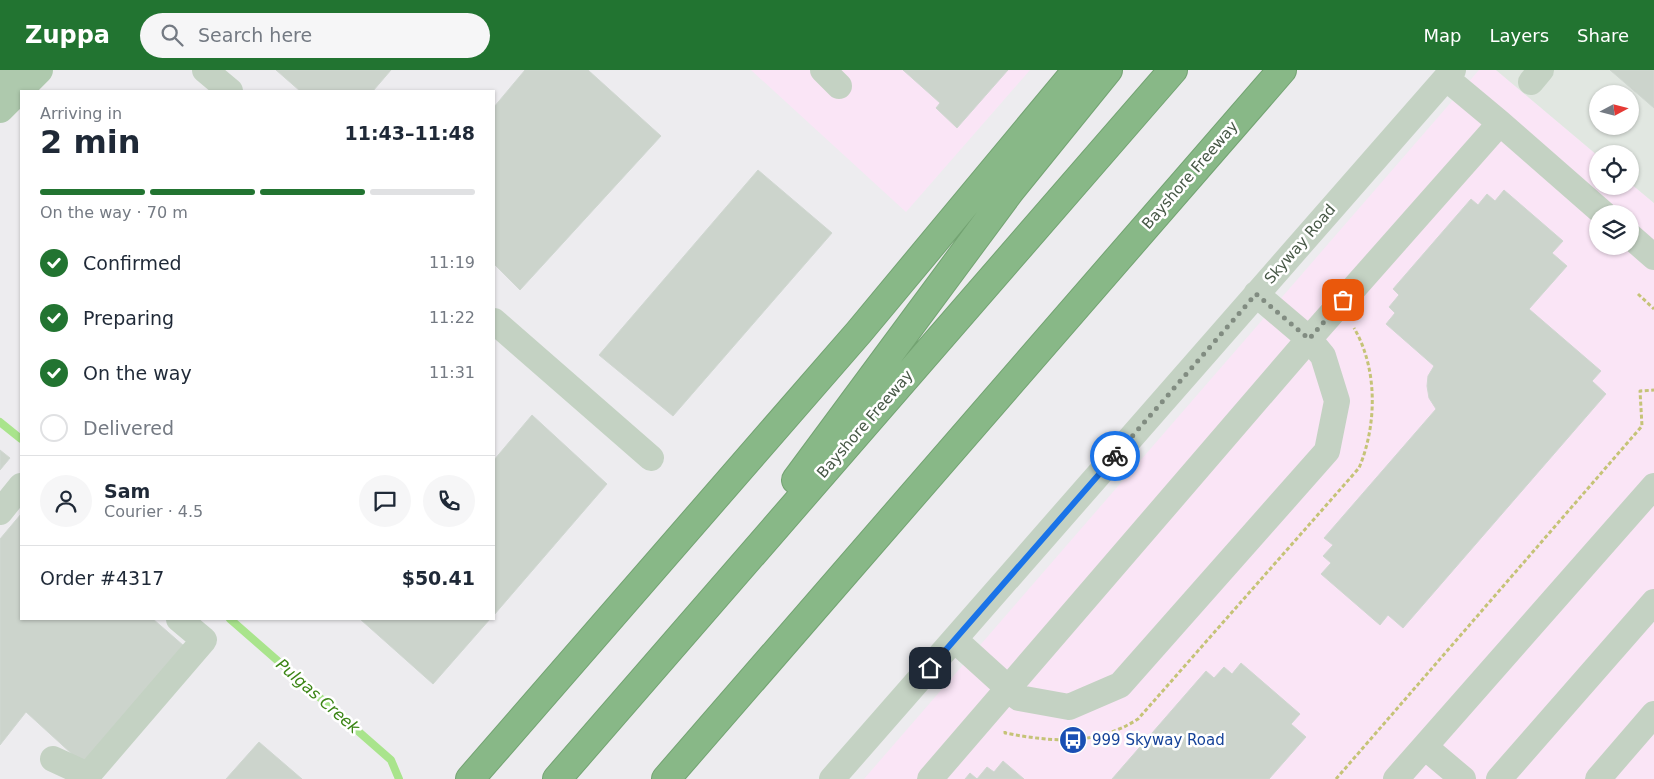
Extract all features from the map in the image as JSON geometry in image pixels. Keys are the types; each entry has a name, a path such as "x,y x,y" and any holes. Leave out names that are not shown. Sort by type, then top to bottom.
{"highway":[{"path":"470,779 859,332 1077,70"},
{"path":"666,653 1010,191 1108,70"},
{"name":"Bayshore Freeway","path":"557,779 1174,70"},
{"name":"Bayshore Freeway","path":"666,779 1282,70"}],"main road":[{"path":"0,76 6,70"},
{"path":"0,109 39,70"}],"street":[{"path":"205,70 229,90"},
{"path":"1449,74 1500,123 1594,205"},
{"name":"Skyway Road","path":"832,779 1449,74"},
{"path":"930,779 1309,339 1500,123"},
{"path":"1639,244 1654,257"},
{"path":"955,640 1019,698 1069,707 1120,685 1327,451 1337,401 1322,356 1309,339 1256,294"},
{"path":"495,322 651,458"},
{"path":"1396,779 1654,486"},
{"path":"0,512 20,487"},
{"path":"1499,779 1654,602"},
{"path":"53,758 88,775 204,640 180,620"},
{"path":"1598,779 1654,714"},
{"path":"1425,746 1462,779"}],"path":[{"path":"1638,294 1654,309"},
{"path":"1336,779 1642,426 1640,391 1654,390"}],"shaded area":[{"path":"751,70 1030,70 906,212"},
{"path":"1479,70 1496,70 1589,148 1589,195 1639,195 1639,190 1654,203 1654,779 864,779"},
{"path":"1496,70 1654,70 1654,203 1639,190 1639,145 1589,145 1589,148"}],"building":[{"path":"276,70 391,70 374,90 299,90"},
{"path":"525,70 588,70 661,136 520,290 495,265 495,106"},
{"path":"903,70 1008,70 957,128 936,108 940,103"},
{"path":"1610,70 1654,70 1654,108 1639,95 1639,85 1627,85"},
{"path":"758,170 832,233 673,416 599,355"},
{"path":"1504,190 1563,241 1552,253 1567,266 1529,309 1601,371 1592,381 1606,394 1403,628 1388,615 1380,625 1321,574 1331,563 1323,556 1333,545 1324,538 1436,409 1429,398 1427,386 1428,376 1434,366 1386,324 1395,313 1389,307 1399,295 1393,289 1471,199 1478,205 1487,194 1495,201"},
{"path":"532,415 607,484 495,614 495,459"},
{"path":"0,450 10,458 0,470"},
{"path":"20,515 20,620 154,620 184,646 84,765 26,712 0,745 0,539"},
{"path":"361,620 489,620 433,684"},
{"path":"1241,663 1300,714 1291,724 1306,737 1269,779 1112,779 1206,671 1214,678 1224,667 1232,674"},
{"path":"259,742 302,779 226,779"},
{"path":"1003,761 1024,779 977,779 987,767 994,772"},
{"path":"970,773 977,779 965,779"}],"waterway":[{"name":"Pulgas Creek","path":"0,422 20,438"},
{"name":"Pulgas Creek","path":"231,620 391,760 399,779"}],"way so far":[{"path":"1115,456 1256,294 1309,339 1343,300"}],"place":[{"name":"999 Skyway Road","path":"1073,740"}],"route":[{"path":"930,668 1115,456"}]}
